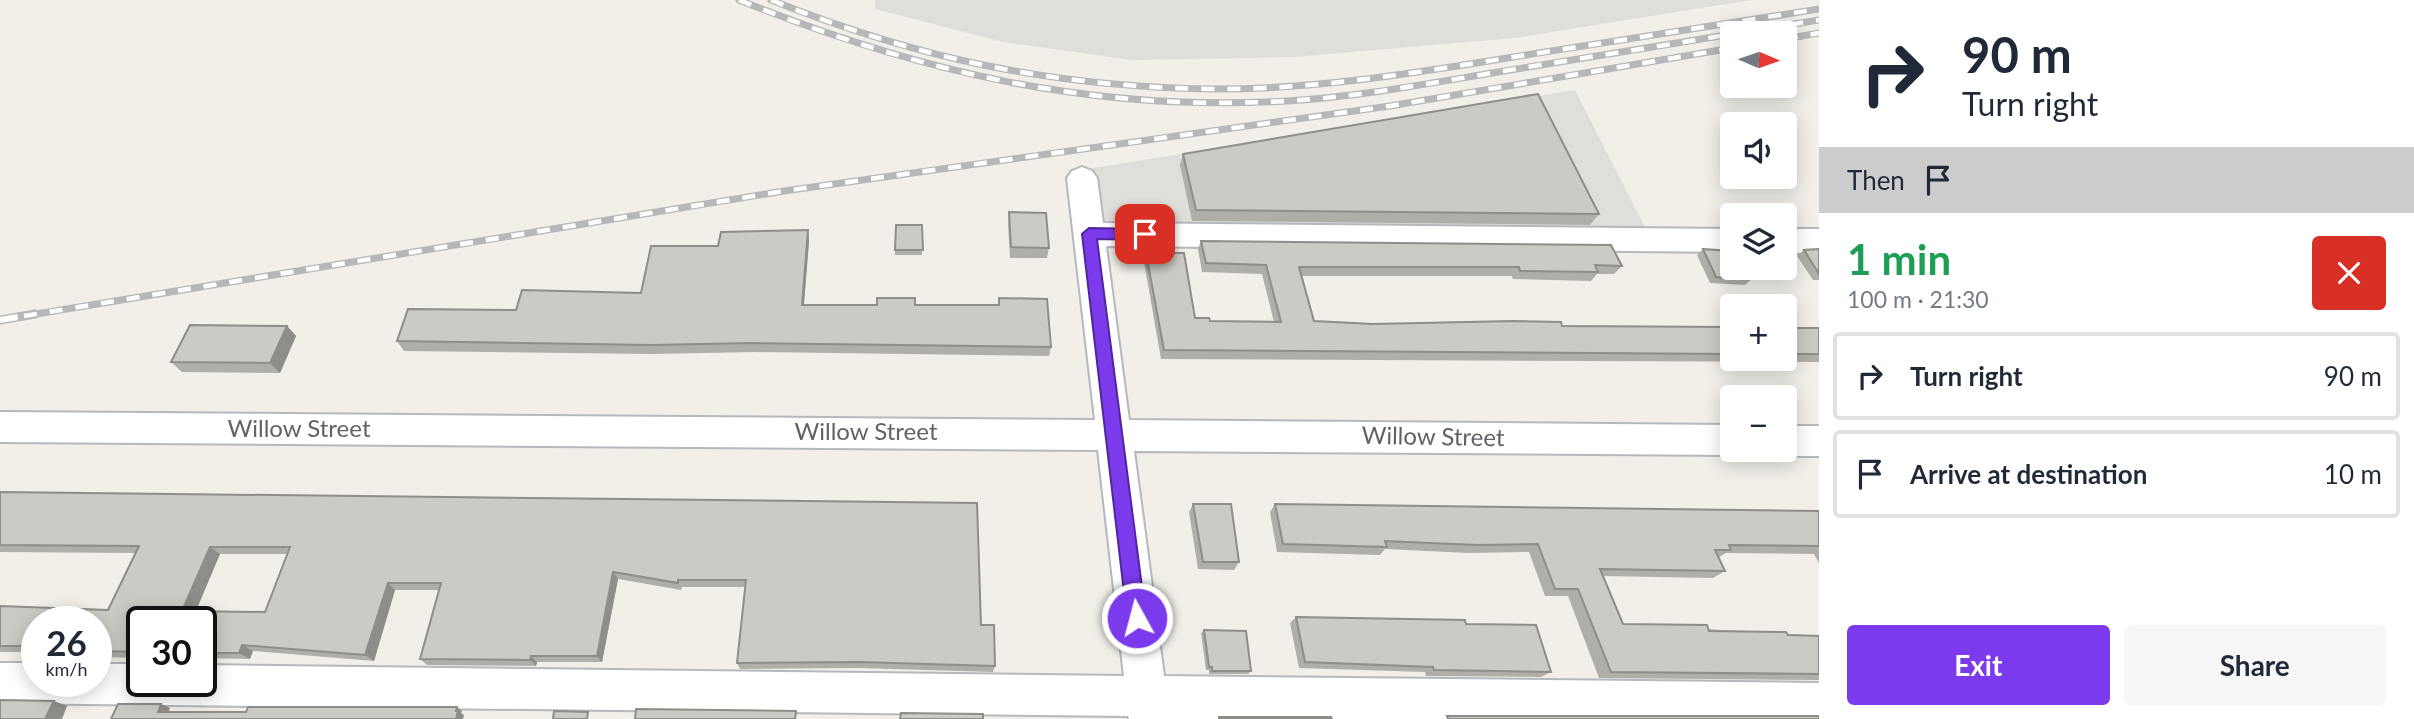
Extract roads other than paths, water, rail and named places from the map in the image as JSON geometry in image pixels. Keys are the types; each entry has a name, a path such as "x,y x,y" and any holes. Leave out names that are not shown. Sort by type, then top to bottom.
{"street":[{"path":"1082,178 1148,708"},
{"path":"1089,234 1720,240"},
{"path":"1797,241 1819,241"},
{"name":"Willow Street","path":"0,427 1720,440"},
{"path":"1797,441 1819,441"},
{"path":"0,683 1148,708 1819,704"}],"railway":[{"path":"739,0 873,48 1007,82 1144,100 1215,103 1287,101 1362,94 1720,36"},
{"path":"771,0 880,38 986,66 1094,82 1209,89 1284,87 1396,75 1819,9"},
{"path":"1797,24 1819,20"},
{"path":"1797,37 1819,33"},
{"path":"24,316 784,191 1390,106 1720,50"},
{"path":"0,320 35,314"}]}
